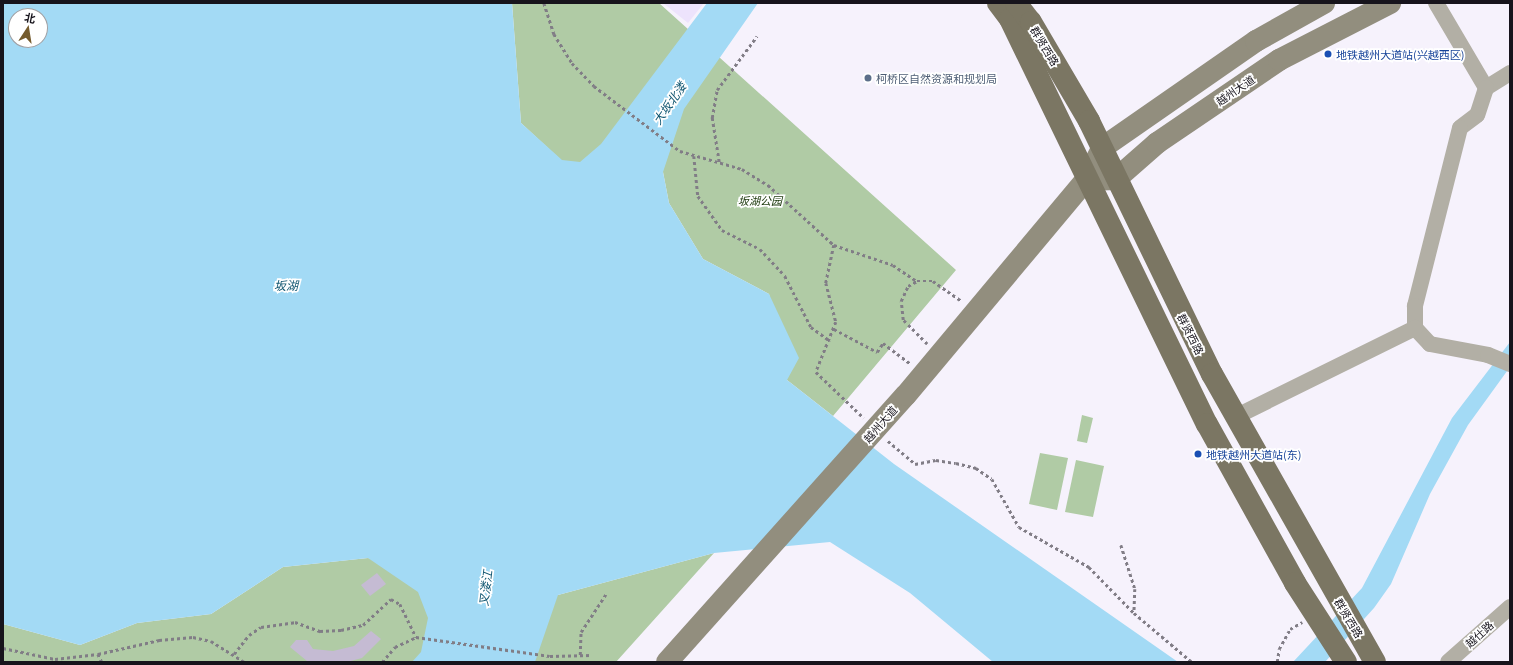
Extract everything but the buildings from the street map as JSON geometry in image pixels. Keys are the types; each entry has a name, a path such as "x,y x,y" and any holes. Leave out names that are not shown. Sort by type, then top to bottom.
{"main road":[{"name":"群贤西路","path":"998,3 1017,32 1086,180 1207,424 1318,620 1343,657"},
{"name":"群贤西路","path":"1016,3 1031,22 1102,148 1212,374 1237,416 1340,603 1375,662"},
{"name":"越州大道","path":"667,662 758,563 906,395 1086,180 1102,148 1256,41 1324,3"},
{"name":"越州大道","path":"1116,179 1157,142 1279,60 1390,3"},
{"path":"1086,180 1116,179"}],"street":[{"path":"1436,3 1486,88"},
{"path":"1510,73 1486,88 1477,115 1460,128 1415,306 1415,328 1430,344 1488,355 1510,364"},
{"path":"1237,416 1415,328"},
{"name":"越仕路","path":"1448,662 1510,607"}],"path":[{"path":"544,3 554,34 572,64 617,105 680,151"},
{"path":"719,162 712,118 717,90 757,36"},
{"path":"694,156 698,196 722,230 760,249 785,276 811,327 830,341"},
{"path":"834,245 893,265 918,281"},
{"path":"939,355 904,320 901,301 908,286 918,281 933,281 976,311"},
{"path":"834,329 877,352 883,342 923,374"},
{"path":"1122,545 1135,589 1134,613"},
{"path":"580,655 581,632 606,594"},
{"path":"234,654 249,635 261,627 295,622 320,631 341,630 363,625 391,599 400,604 416,637"},
{"path":"1277,662 1279,649 1290,629 1318,620"},
{"path":"3,648 55,659 98,654 159,640 193,637 211,641 245,662"},
{"path":"382,662 395,647 416,637 550,656 592,655"},
{"path":"98,654 102,662"}],"shaded area":[{"path":"663,3 704,3 688,23"}],"green space":[{"name":"坂湖公园","path":"512,3 659,3 956,270 833,416 787,380 769,294 703,259 669,203 663,172 562,161 521,123"},
{"path":"1082,415 1093,418 1087,443 1077,441"},
{"path":"1040,453 1068,458 1057,510 1029,504"},
{"path":"1076,460 1104,466 1093,517 1065,512"},
{"path":"714,553 616,662 3,662 3,624 80,645 137,623 211,614 283,567 368,558 558,595"}],"water":[{"name":"坂湖","path":"3,3 512,3 521,123 562,160 580,162 601,144 707,3 758,3 684,109 663,172 669,203 703,259 769,294 799,358 787,380 894,464 1178,662 993,662 910,593 830,542 714,553 558,595 535,662 412,662 421,652 428,618 418,592 368,558 283,567 211,614 137,623 80,645 3,624"},
{"path":"1510,342 1510,367 1468,425 1430,494 1391,584 1374,608 1325,662 1293,662 1362,588 1452,418"}],"place":[{"name":"地铁越州大道站(兴越西区)","path":"1328,54"},
{"name":"柯桥区自然资源和规划局","path":"868,78"},
{"name":"地铁越州大道站(东)","path":"1198,454"}],"water label":[{"name":"大坂北溇","path":"669,103"},
{"name":"叉溇江","path":"485,588"}]}
